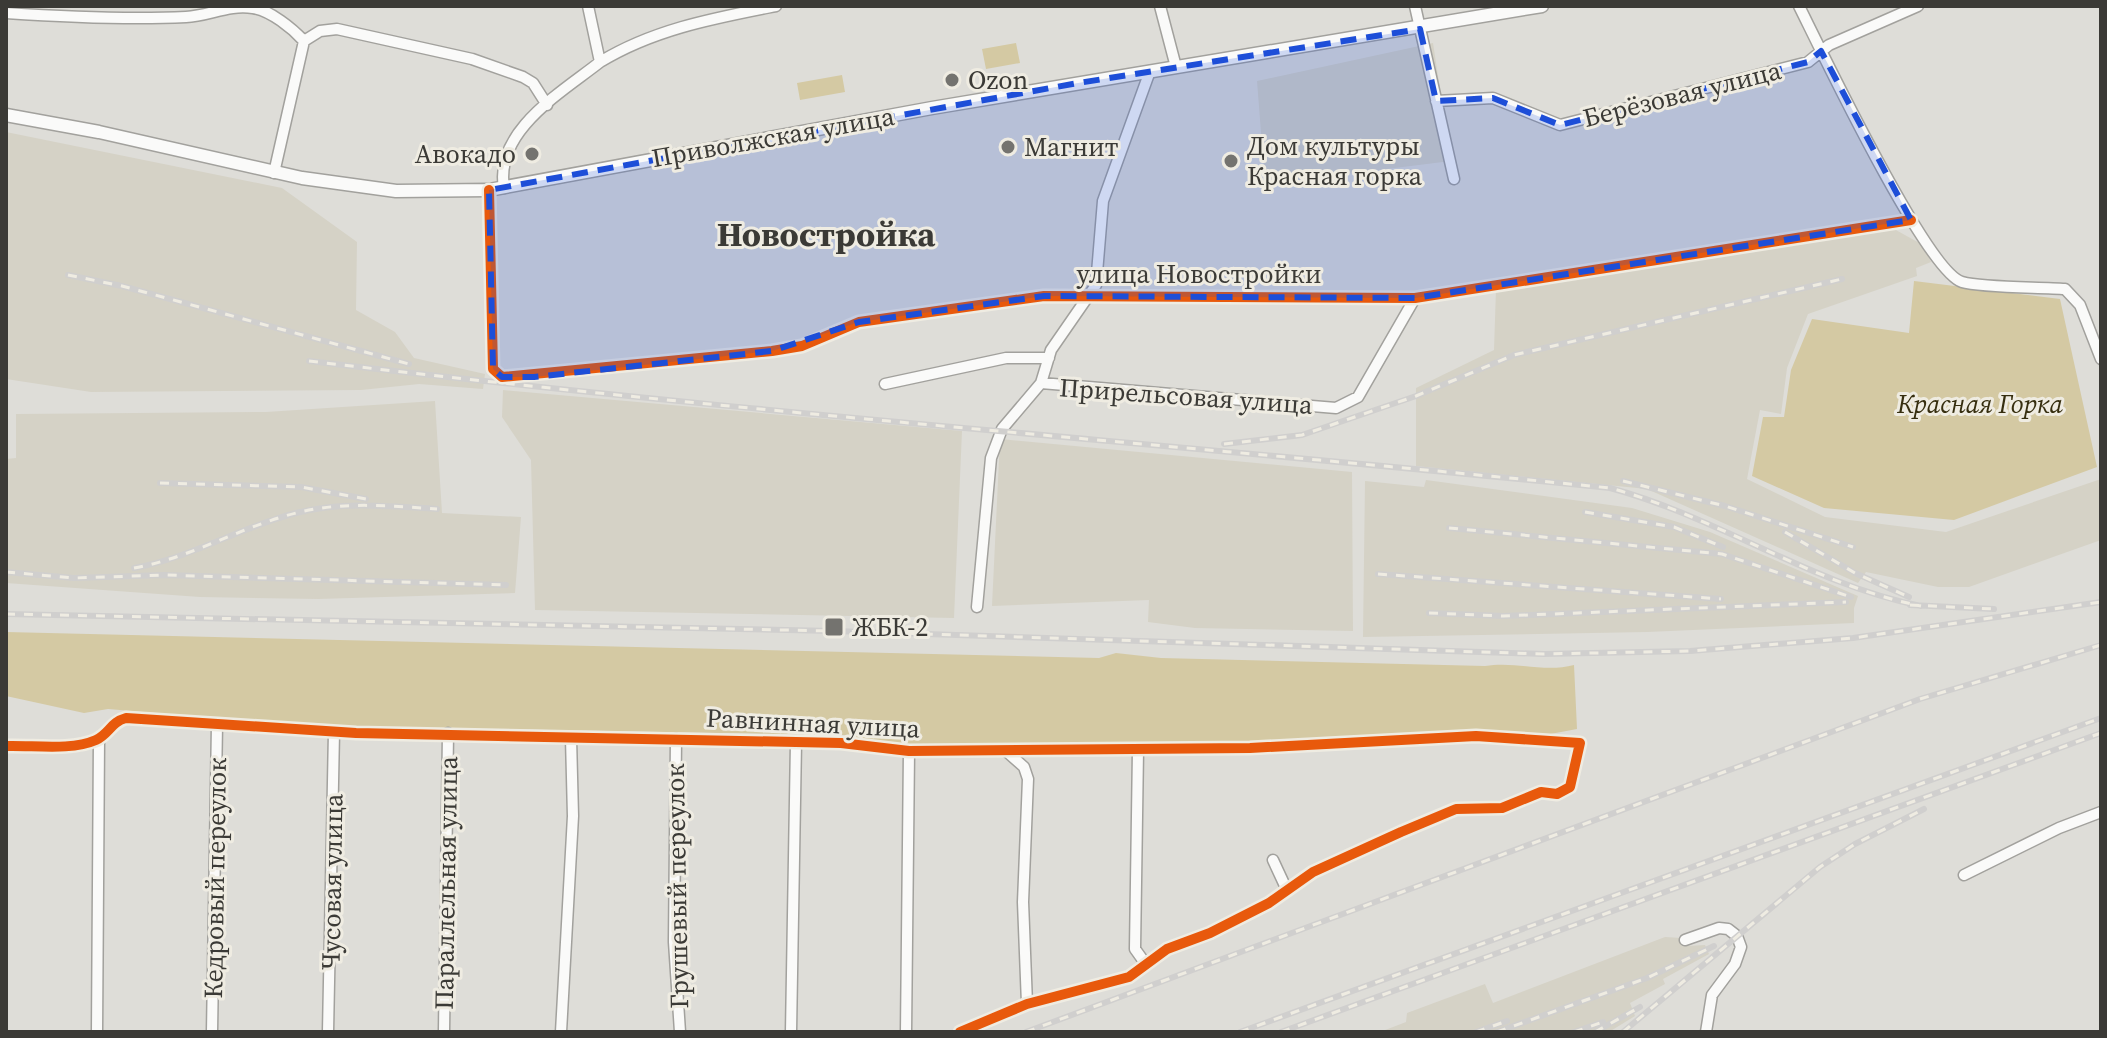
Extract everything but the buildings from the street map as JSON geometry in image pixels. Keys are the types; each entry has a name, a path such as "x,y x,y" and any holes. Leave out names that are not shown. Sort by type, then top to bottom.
{"main road":[{"name":"Приволжская улица","path":"6,115 99,132 274,173 396,191 489,190 1150,71 1420,29 1542,6"}],"street":[{"path":"588,6 600,62"},
{"path":"504,188 501,172 513,138 547,105 600,62 634,41 716,12 776,6"},
{"path":"1160,6 1176,67"},
{"path":"1415,6 1454,179"},
{"path":"1799,6 1911,220 1944,268 1961,282 2065,289 2080,305 2101,359"},
{"name":"Берёзовая улица","path":"1436,101 1493,98 1560,125 1808,62 1821,51 1918,6"},
{"path":"6,13 86,18 190,17 223,8 255,8 292,29 304,41"},
{"path":"274,173 304,41 320,31 337,29 472,59 533,83 547,105"},
{"path":"977,607 991,458 1002,429 1041,383 1049,358 1096,285 1103,201 1150,71"},
{"name":"улица Новостройки","path":"489,190 493,369 502,377 534,377 559,370 772,351 802,346 859,322 1044,296 1415,298 1911,220"},
{"name":"Прирельсовая улица","path":"1041,383 1336,408 1358,397 1415,298"},
{"name":"Прирельсовая улица","path":"885,384 1006,358 1049,358"},
{"name":"Равнинная улица","path":"6,746 83,745 99,739 114,721 126,718 334,732 841,743 909,751 1138,750 1476,736 1580,743 1570,787 1564,791 1541,792 1502,808 1456,809 1313,872 1286,888"},
{"name":"Кедровый переулок","path":"212,1032 217,724"},
{"name":"Чусовая улица","path":"328,1032 334,732"},
{"name":"Параллельная улица","path":"444,1032 448,733"},
{"path":"561,1032 573,816 571,738"},
{"path":"97,1032 99,739"},
{"name":"Грушевый переулок","path":"676,739 674,942 680,1032"},
{"path":"791,1032 796,742"},
{"path":"1138,750 1135,949 1145,963"},
{"path":"906,1032 909,751"},
{"path":"1006,751 1024,767 1028,779 1023,902 1027,1004"},
{"path":"1964,875 2048,833 2101,812"},
{"path":"960,1032 1027,1004 1112,984 1129,977 1167,949 1210,933 1269,903 1286,888 1273,860"},
{"path":"1685,940 1719,928 1728,929 1737,936 1741,947 1735,964 1712,995 1706,1013 1706,1032"}],"highlighted area":[{"path":"1420,29 1436,101 1493,98 1560,125 1808,62 1821,51 1911,220 1415,298 1044,296 859,322 772,351 534,377 502,377 493,369 489,190 1078,83"}],"shaded area":[{"path":"1433,43 1451,161 1265,184 1257,81"},
{"path":"6,132 282,188 357,242 356,310 395,332 414,358 485,374 483,389 419,384 361,390 91,392 6,379"},
{"path":"1894,229 1923,245 1931,262 1916,268 1917,276 1808,314 1787,368 1781,414 1760,410 1747,479 1825,517 1946,532 2101,479 2101,540 1969,587 1938,587 1866,572 1858,583 1647,489 1416,466 1416,388 1494,350 1496,289"},
{"path":"503,390 962,431 954,618 535,610 531,460 502,417"},
{"path":"435,401 442,513 521,517 515,593 318,599 200,597 6,583 6,459 16,458 16,414 266,412"},
{"path":"1000,439 1352,472 1353,631 1195,628 1148,622 1149,600 992,606"},
{"path":"1426,480 1632,508 1710,532 1858,596 1854,623 1647,632 1363,637 1365,481 1424,487"},
{"path":"1665,937 1682,938 1687,946 1705,945 1709,954 1663,979 1665,984 1630,1003 1635,1016 1609,1032 1380,1032 1406,1022 1407,1013 1485,984 1493,1003"}],"green space":[{"path":"1016,43 1020,63 986,69 982,49"},
{"path":"842,75 845,92 800,100 797,83"},
{"name":"Красная Горка","path":"1914,281 2060,299 2097,467 1954,520 1824,508 1752,476 1763,417 1784,417 1791,370 1812,319 1909,333"},
{"path":"6,632 1099,658 1116,653 1161,658 1552,668 1574,665 1577,729 1545,735 1476,731 1207,743 910,747 843,735 310,726 108,709 84,713 6,696"}],"railway":[{"path":"68,275 122,286 409,364"},
{"path":"1224,444 1302,435 1416,396 1514,355 1842,279"},
{"path":"309,361 634,397 1610,488 1650,500 1841,582 1921,606"},
{"path":"1623,481 1725,506 1853,547"},
{"path":"160,483 301,487 366,499"},
{"path":"134,568 313,509 366,505 437,509"},
{"path":"1585,512 1674,527 1723,547"},
{"path":"1449,528 1722,554 1851,597"},
{"path":"1785,532 1855,573 1909,597"},
{"path":"6,572 74,578 164,575 506,585"},
{"path":"1378,574 1721,599"},
{"path":"1429,613 1503,616 1846,602"},
{"path":"6,614 834,631 1544,654 1690,651 1853,638 2101,602"},
{"path":"1910,605 1994,609"},
{"path":"1026,1032 1920,699 2101,645"},
{"path":"1240,1032 2101,718"},
{"path":"1281,1032 2101,733"},
{"path":"1623,1032 1820,867 1855,844 1924,809"},
{"path":"1497,1032 1647,978 1714,946"},
{"path":"1595,1032 1640,1007"},
{"path":"1476,1032 1507,1021"},
{"path":"1574,1032 1603,1022"}],"cycle path":[{"path":"489,190 493,369 502,377 772,351 802,346 859,322 1044,296 1415,298 1911,220"},
{"path":"6,746 86,743 96,740 126,718 356,733 841,743 909,751 1250,748 1476,736 1580,743 1570,787 1557,794 1541,792 1502,808 1456,809 1313,872 1269,903 1210,933 1167,949 1129,977 1027,1004 960,1032"}],"place":[{"name":"Ozon","path":"952,80"},
{"name":"Магнит","path":"1008,147"},
{"name":"Авокадо","path":"532,154"},
{"name":"Дом культуры Красная горка","path":"1231,161"},
{"name":"ЖБК-2","path":"834,627"}],"district":[{"name":"Новостройка","path":"826,234"}]}
